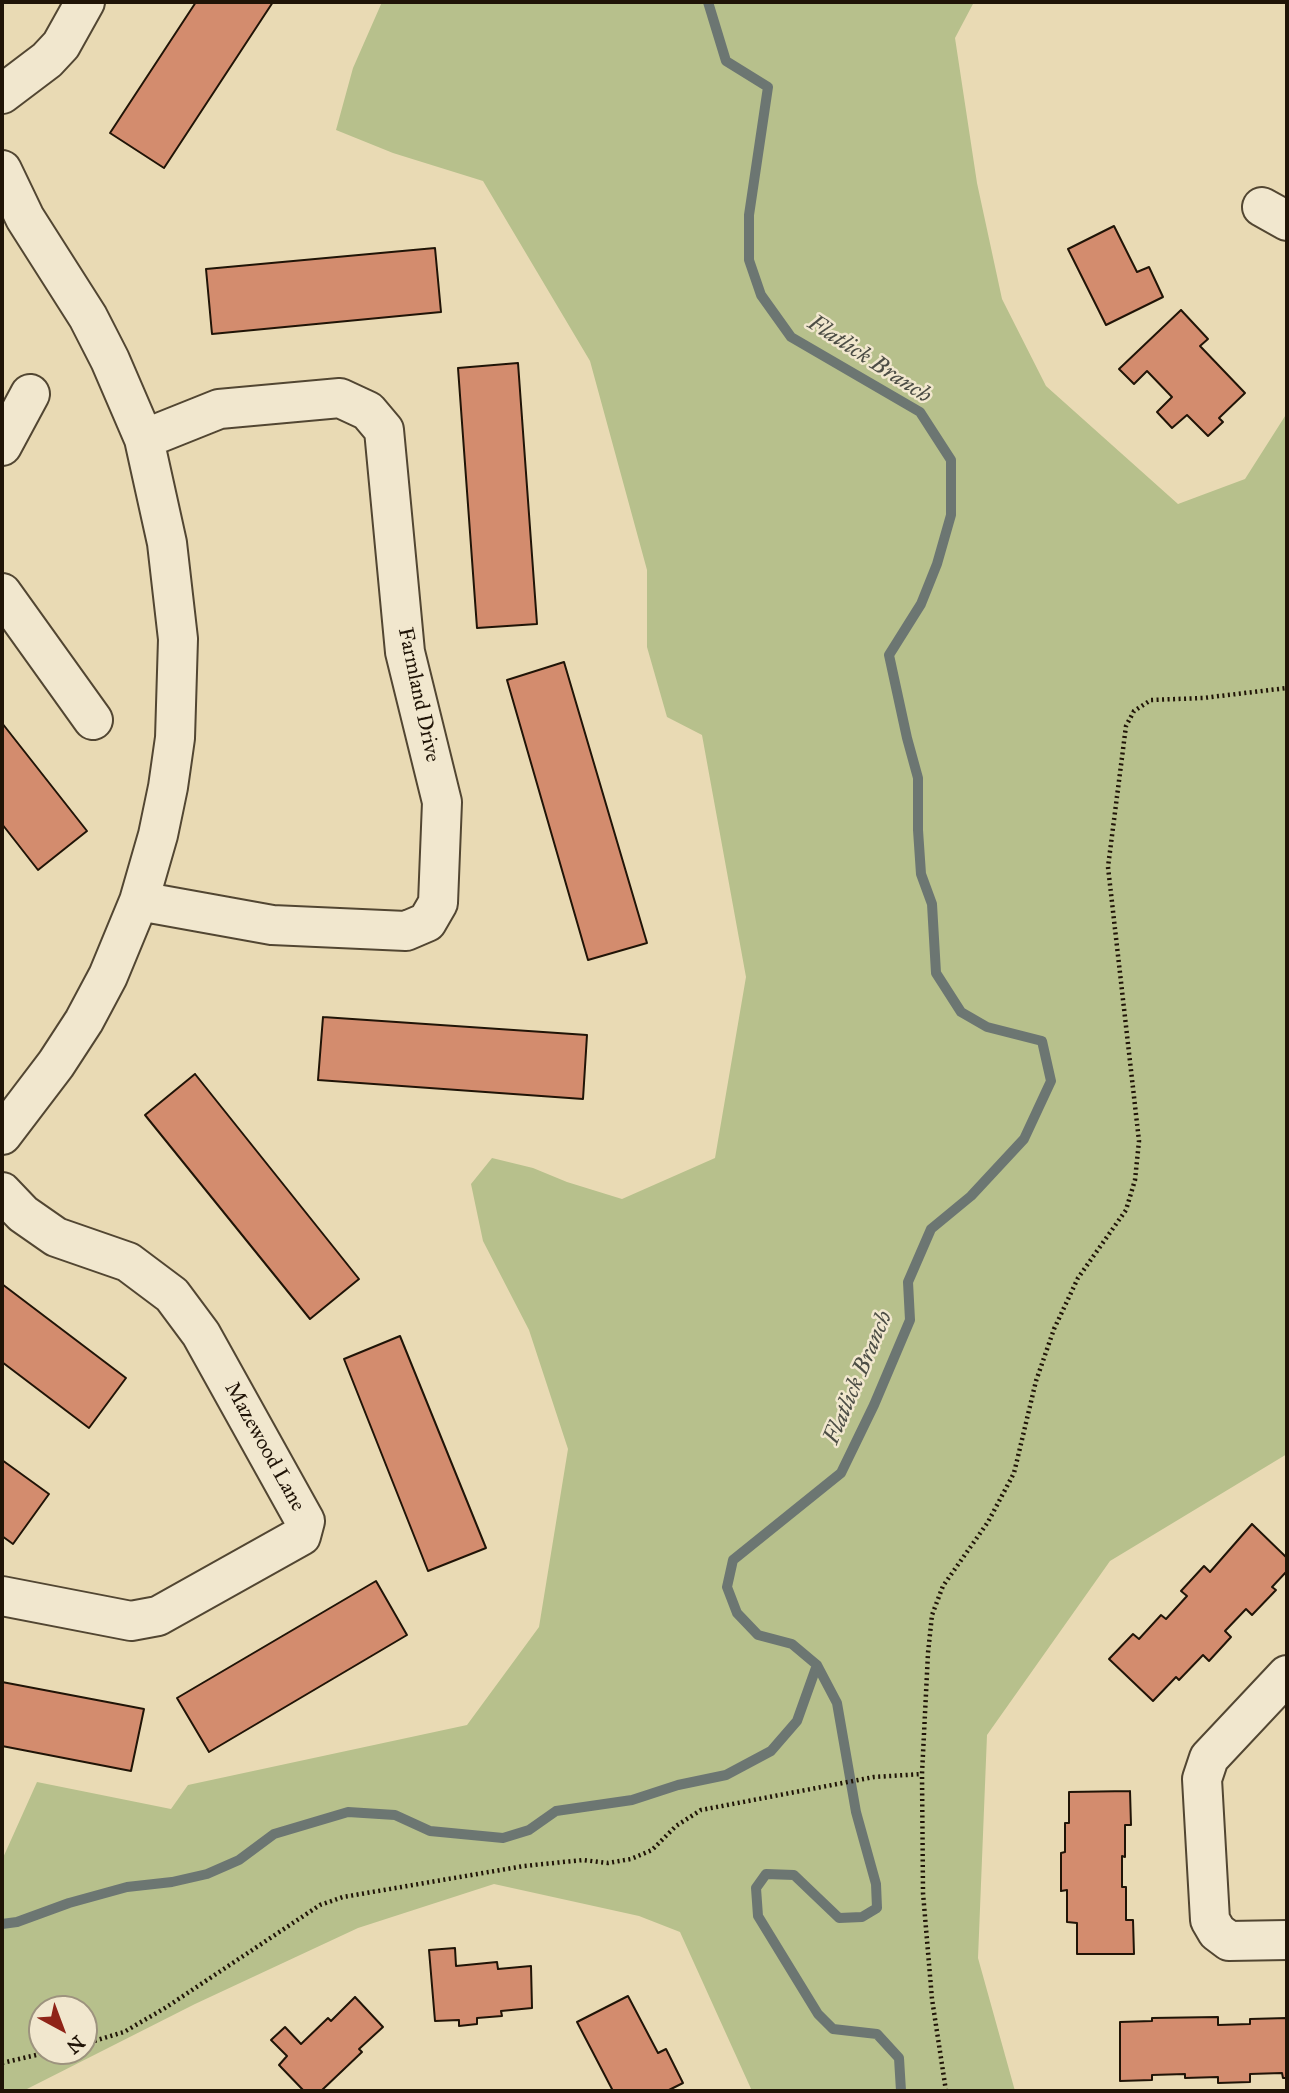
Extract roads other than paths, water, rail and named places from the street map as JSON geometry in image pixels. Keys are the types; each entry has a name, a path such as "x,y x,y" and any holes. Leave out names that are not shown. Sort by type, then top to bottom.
{"street":[{"path":"2,94 47,60 61,45 85,2"},
{"path":"2,170 25,218 88,317 144,439 167,542 178,639 178,688 168,787 158,835 139,901 108,976 84,1021 56,1064 2,1135"},
{"path":"2,446 30,394"},
{"name":"Farmland Drive","path":"139,901 271,925 406,932 427,922 438,903 442,802 405,652 384,430 368,411 340,398 219,409 144,439"},
{"path":"2,593 93,720"},
{"name":"Mazewood Lane","path":"2,1192 23,1214 56,1237 128,1262 172,1295 201,1334 305,1521 301,1536 158,1616 131,1621 2,1596"},
{"path":"1287,1675 1209,1758 1202,1779 1210,1920 1217,1932 1229,1941 1287,1940"}],"waterway":[{"name":"Flatlick Branch","path":"708,2 726,61 768,87 749,215 749,260 761,295 791,337 920,412 951,460 951,515 937,564 921,604 889,655 918,778 921,874 932,904 936,973 961,1012 987,1027 1042,1041 1051,1081 1024,1139 971,1196 931,1229 908,1282 910,1320 874,1405 841,1473 733,1560 727,1587 737,1613 758,1635 792,1644 817,1665 837,1703 856,1812 876,1884 877,1908 862,1917 839,1918 794,1875 766,1874 756,1888 758,1916 818,2014 833,2029 877,2034 899,2058 901,2091"},
{"path":"2,1924 17,1922 69,1903 127,1887 172,1882 207,1874 239,1860 274,1834 348,1812 395,1815 430,1831 503,1838 529,1830 556,1811 632,1800 678,1785 726,1775 771,1751 797,1721 817,1665"}]}
